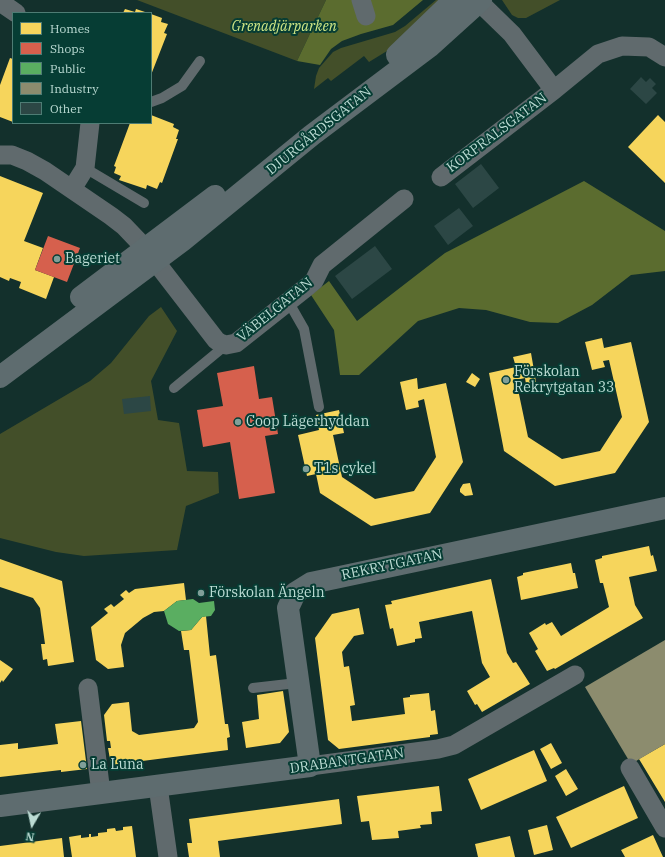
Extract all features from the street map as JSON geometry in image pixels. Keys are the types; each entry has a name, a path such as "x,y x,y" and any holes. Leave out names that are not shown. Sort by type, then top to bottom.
{"main road":[{"name":"DJURGÅRDSGATAN","path":"0,377 268,157 381,69 414,40 454,0"},
{"name":"DJURGÅRDSGATAN","path":"0,367 30,336 262,177 312,135 429,47 479,1"},
{"name":"REKRYTGATAN","path":"310,766 288,608 295,593 311,583 665,508"},
{"name":"DRABANTGATAN","path":"0,806 310,766"}],"street":[{"name":"KORPRALSGATAN","path":"479,1 512,34 554,90"},
{"path":"0,2 15,12"},
{"name":"KORPRALSGATAN","path":"440,177 554,90 598,54 622,46 649,48 665,58"},
{"path":"72,189 85,168 93,126"},
{"path":"0,155 12,155 27,161 72,189 124,226 150,255"},
{"name":"VÄBELGATAN","path":"150,255 216,340 226,345 236,343 314,280 322,265 404,199"},
{"name":"DRABANTGATAN","path":"310,766 438,749 454,745 575,675"},
{"path":"88,688 101,794"},
{"path":"630,768 665,828"},
{"path":"158,786 168,857"}],"lane":[{"path":"152,102 162,98 182,86 200,61"},
{"path":"85,168 144,203"},
{"path":"288,301 304,329 319,407"},
{"path":"174,388 226,345"},
{"path":"253,688 298,683"}],"green space":[{"name":"Grenadjärparken","path":"137,0 326,0 297,61"},
{"path":"326,0 423,0 393,25 342,41 331,49 320,65 297,61"},
{"path":"436,0 446,0 400,43 369,62 364,56 331,81 328,78 314,89 319,68 333,52 341,48 395,32 405,26"},
{"path":"502,0 560,0 526,18 518,18 512,15"},
{"path":"584,181 665,231 665,271 631,275 592,305 558,323 530,322 486,310 459,308 418,321 359,375 340,375 334,330 311,295 329,281 357,321 445,253"},
{"path":"161,307 177,331 151,381 158,420 179,423 187,471 218,472 219,493 186,506 177,550 84,556 56,552 0,538 0,434 90,381 111,363 149,316"}],"building: Homes":[{"path":"125,9 135,12 124,12"},
{"path":"136,9 145,12 135,12"},
{"path":"152,14 162,18 161,22 168,24 164,33 167,34 152,72"},
{"path":"10,58 12,59 12,122 0,117 0,85"},
{"path":"152,115 174,124 173,127 179,130 176,139 178,139 162,183 160,182 157,189 147,185 146,189 119,180 121,176 114,173 116,167 114,166 130,124 152,124"},
{"path":"658,115 665,122 665,183 628,147"},
{"path":"0,176 43,193 24,241 43,248 35,270 54,277 46,299 19,288 21,282 10,278 9,281 0,277"},
{"path":"602,338 604,348 631,342 649,422 615,473 555,486 504,451 489,373 516,367 513,357 531,353 536,382 526,384 525,378 516,380 528,437 562,459 600,451 622,417 609,360 603,361 605,367 592,370 585,342"},
{"path":"472,373 480,379 475,387 466,382"},
{"path":"417,378 418,389 446,383 463,462 430,513 371,526 320,493 316,474 307,476 298,435 319,430 316,415 339,410 344,433 333,435 342,477 375,499 414,491 436,457 424,399 418,401 419,407 406,410 400,382"},
{"path":"470,483 473,495 465,496 460,492 460,489 463,484"},
{"path":"649,546 657,571 629,577 635,605 643,618 555,669 554,668 547,671 535,651 538,649 529,633 545,623 546,625 552,622 561,636 609,607 603,583 600,583 595,560 602,558 602,556"},
{"path":"0,559 62,581 74,662 48,666 47,659 43,660 41,644 45,644 40,608 33,598 0,587"},
{"path":"571,563 578,588 521,600 517,577 523,575 523,573"},
{"path":"491,579 507,653 513,663 516,662 530,684 482,712 477,704 475,705 467,691 490,677 482,663 472,611 419,622 422,638 415,639 415,642 397,646 393,628 390,629 385,605 392,604 391,601"},
{"path":"184,583 186,600 177,601 164,611 154,612 143,618 125,633 121,645 124,667 108,669 96,660 91,627 108,613 104,609 111,604 114,607 124,599 120,595 126,590 129,593 135,589"},
{"path":"359,608 364,634 354,636 342,652 344,667 349,666 355,705 350,706 352,721 405,714 403,698 410,697 410,695 429,693 431,711 435,710 438,734 430,735 430,737 339,749 328,740 315,638 332,614"},
{"path":"206,616 210,656 216,655 225,724 228,724 230,737 227,738 228,750 111,765 108,748 111,748 110,741 107,741 104,715 112,704 129,702 132,731 139,735 194,728 198,722 189,650 184,650 181,631 191,630 202,617"},
{"path":"0,660 13,669 3,682 2,680 0,683"},
{"path":"283,691 289,732 280,743 246,748 242,722 259,719 257,695"},
{"path":"81,721 87,769 61,772 61,770 0,777 0,745 18,743 18,749 58,744 55,724"},
{"path":"551,743 562,763 551,769 540,749"},
{"path":"665,744 665,802 639,759"},
{"path":"534,750 547,781 481,810 468,779"},
{"path":"566,769 578,789 566,796 555,776"},
{"path":"439,786 442,811 431,812 432,824 420,825 421,828 398,831 399,838 372,840 369,821 361,822 357,796"},
{"path":"624,786 638,818 571,848 556,817"},
{"path":"339,799 342,824 218,841 220,857 189,857 187,843 192,843 189,819"},
{"path":"547,825 553,850 534,855 528,830"},
{"path":"132,826 136,857 72,857 69,837 81,835 81,838 89,837 89,834 91,834 91,837 98,836 98,833 107,832 107,829 115,828 116,831 123,830 123,827"},
{"path":"653,835 663,857 625,857 621,850"},
{"path":"510,836 515,857 478,857 475,844"},
{"path":"62,838 64,857 0,857 0,846"}],"building: Shops":[{"name":"Bageriet","path":"48,236 80,248 67,282 35,270"},
{"name":"Coop Lägerhyddan","path":"254,366 259,399 272,397 278,434 265,436 275,493 239,499 230,442 203,447 197,410 223,406 217,373"}],"building: Public":[{"path":"193,599 199,603 214,601 215,610 211,616 202,617 191,630 179,631 168,624 164,611 177,601"}],"building: Industry":[{"path":"665,640 665,744 631,764 585,687"}],"building: Other":[{"path":"641,77 646,82 650,78 656,84 652,88 657,93 646,104 630,89"},
{"path":"481,164 499,188 473,208 455,184"},
{"path":"459,208 473,226 448,245 434,226"},
{"path":"375,246 392,269 352,299 335,276"},
{"path":"150,396 151,411 124,414 122,399"}],"place":[{"name":"Bageriet","path":"57,259"},
{"name":"Förskolan Rekrytgatan 33","path":"506,380"},
{"name":"Coop Lägerhyddan","path":"238,422"},
{"name":"T1s cykel","path":"306,469"},
{"name":"Förskolan Ängeln","path":"201,593"},
{"name":"La Luna","path":"83,765"}]}
